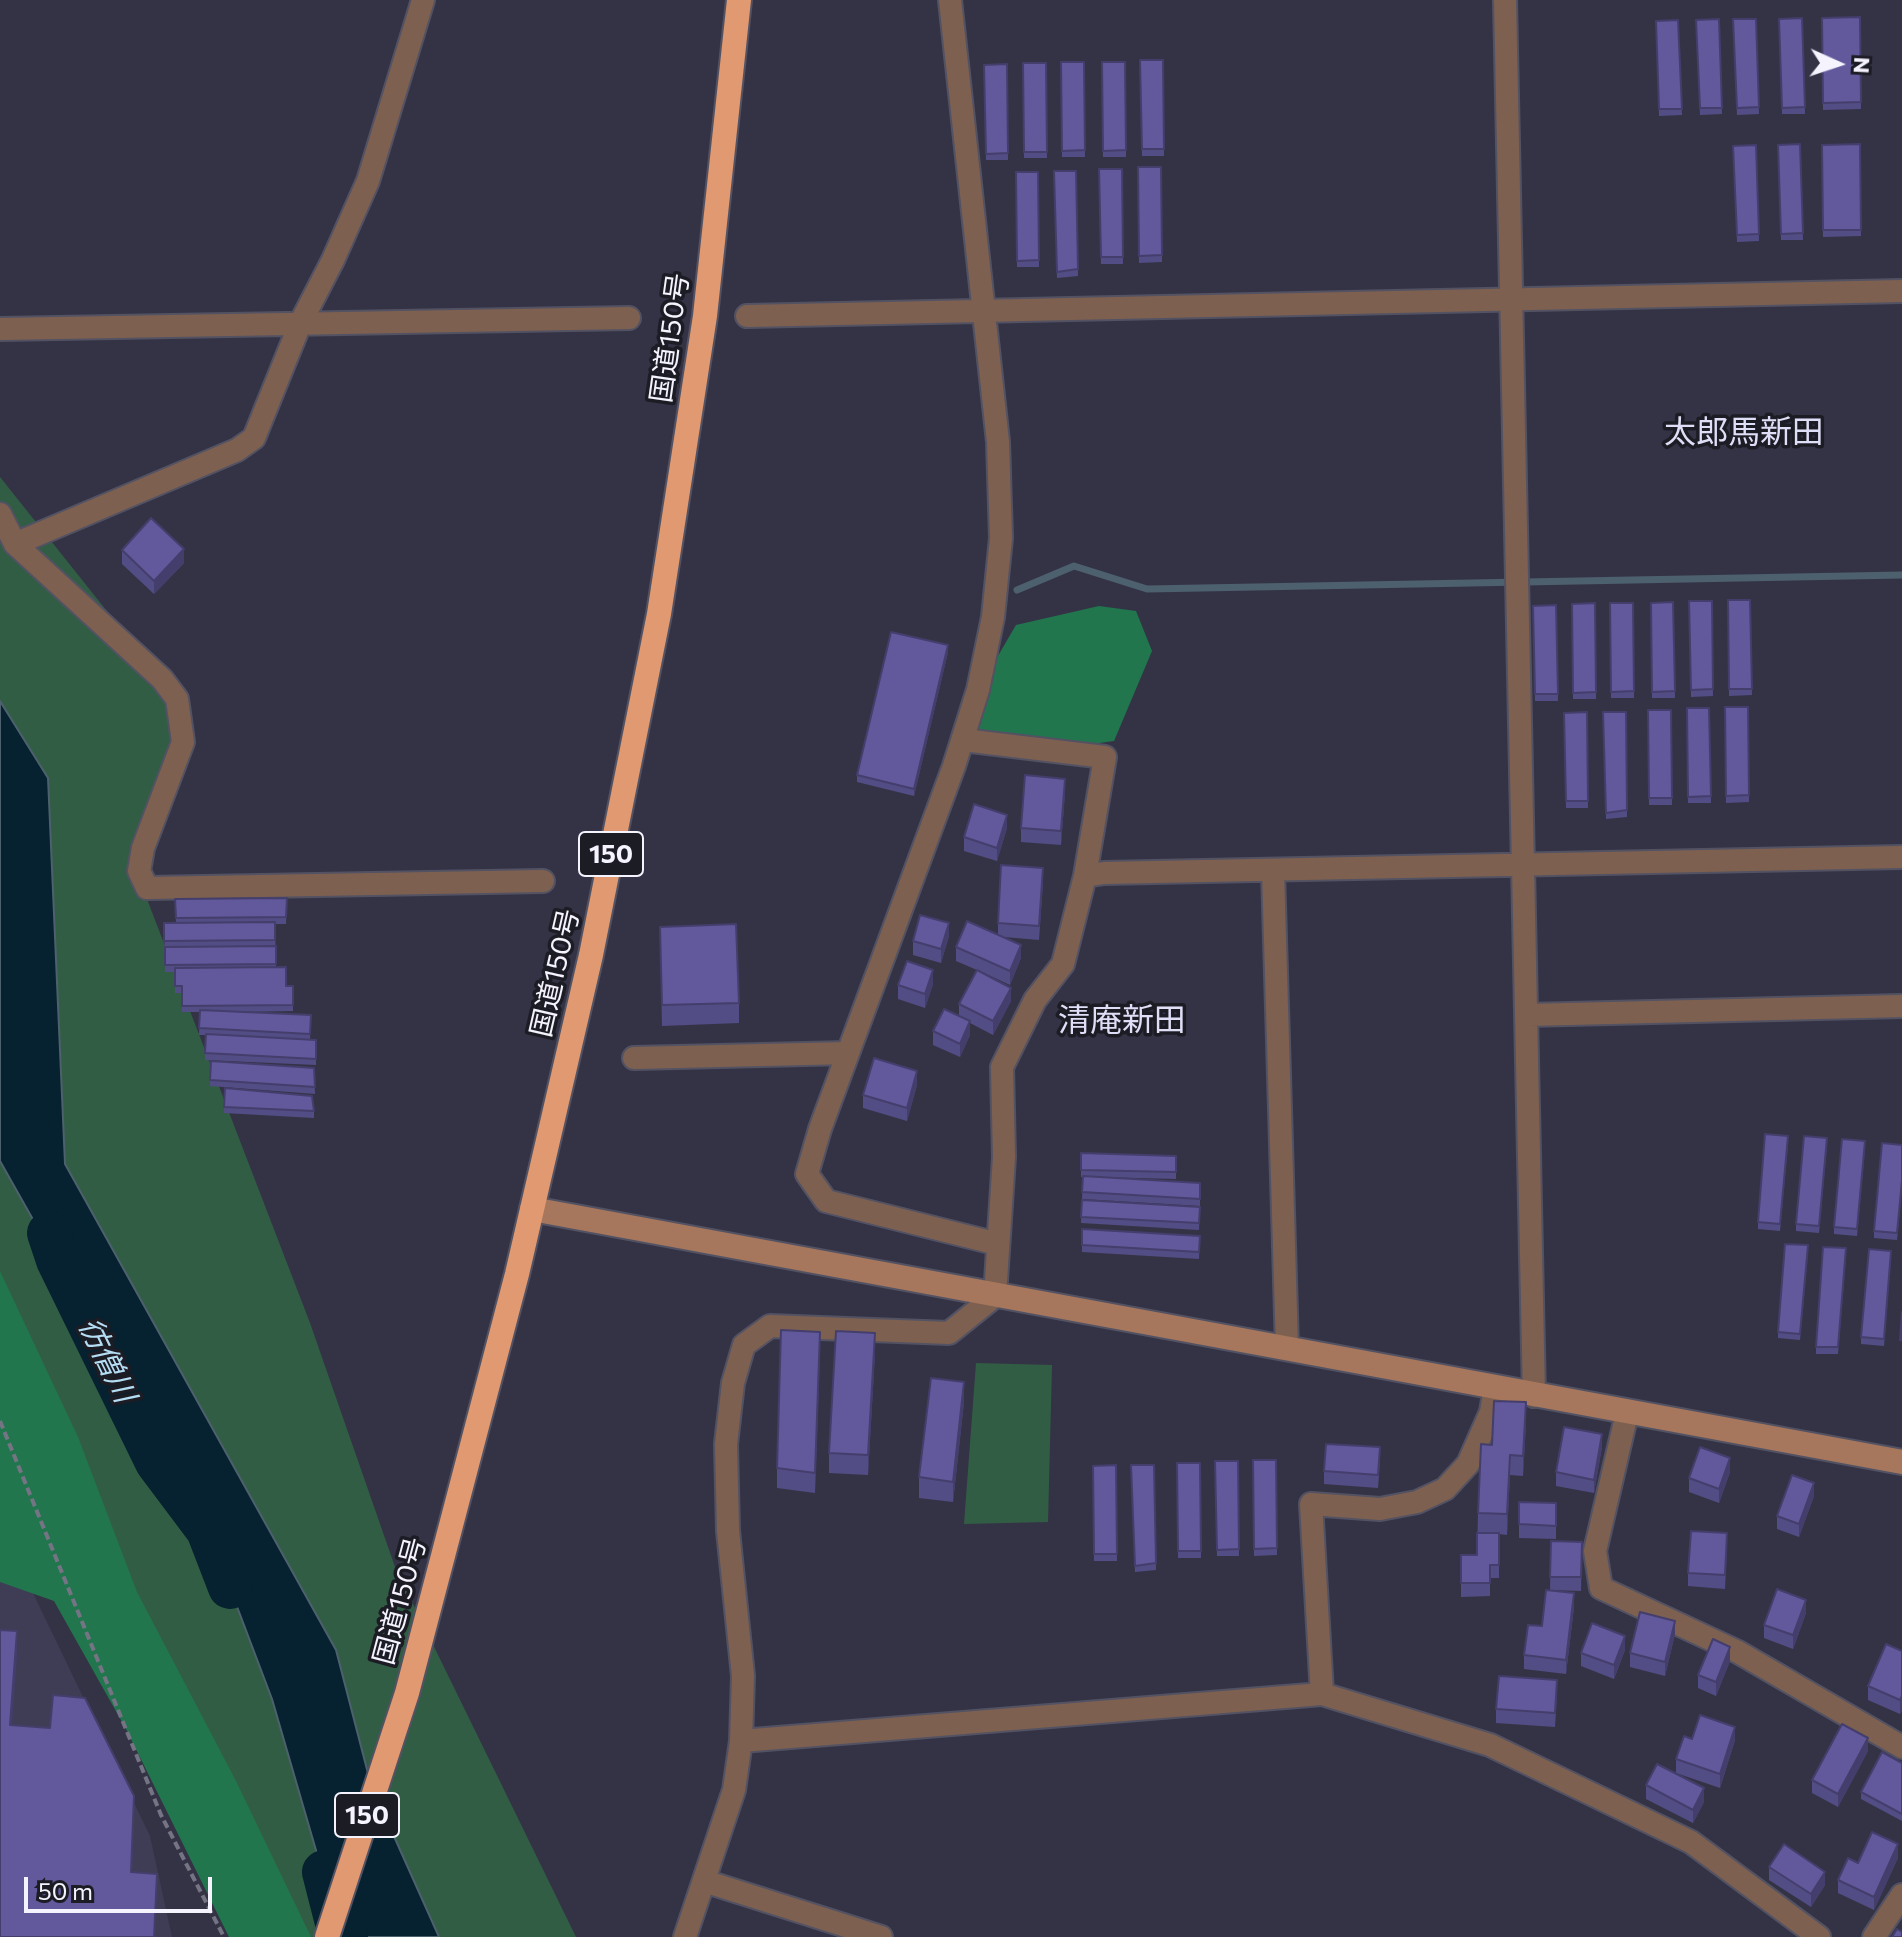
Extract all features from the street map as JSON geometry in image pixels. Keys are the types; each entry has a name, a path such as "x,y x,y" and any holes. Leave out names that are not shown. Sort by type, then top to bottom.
{"highway":[{"name":"国道150号","path":"327,1937 407,1693 532,1209 591,955 659,614 705,316 739,0"}],"street":[{"path":"15,544 237,450 254,438 300,324 368,181 423,0"},
{"path":"950,0 998,442 1001,538 993,617 978,690 963,740 811,1154 807,1174 826,1201 998,1244"},
{"path":"1505,0 1526,867 1534,1396"},
{"path":"747,316 1902,291"},
{"path":"0,329 629,318"},
{"path":"0,514 15,544 162,679 177,699 183,742 143,848 139,871 147,888 543,881"},
{"path":"685,1937 734,1790 741,1741 743,1676 728,1531 726,1444 733,1383 744,1345 770,1326 949,1333 995,1296 1004,1157 1002,1067 1035,1000 1063,964 1085,876 1105,757 963,740"},
{"path":"1085,876 1104,873 1526,867 1902,857"},
{"path":"1273,871 1287,1348"},
{"path":"1527,1015 1902,1006"},
{"path":"634,1058 848,1053"},
{"path":"532,1209 1902,1462"},
{"path":"1322,1694 1311,1504 1380,1509 1417,1502 1445,1489 1468,1464 1491,1412 1495,1387"},
{"path":"1627,1413 1595,1551 1601,1588 1738,1652 1902,1747"},
{"path":"741,1741 1322,1694 1490,1745 1691,1842 1819,1937"},
{"path":"704,1881 881,1937"},
{"path":"1874,1937 1902,1895"}],"path":[{"path":"0,1421 161,1815 224,1937"}],"shaded area":[{"path":"0,1559 17,1560 150,1836 172,1937 0,1937"}],"green space":[{"path":"0,477 177,699 145,894 310,1323 395,1567 576,1937 235,1937 0,1421"},
{"path":"1099,606 1136,611 1152,651 1114,741 1049,750 963,740 978,690 1016,625"},
{"path":"0,1271 78,1437 137,1592 236,1781 311,1937 229,1937 126,1729 54,1601 0,1582"},
{"path":"976,1363 1052,1365 1048,1522 964,1524"}],"water":[{"path":"0,701 48,778 65,1164 336,1650 371,1785 439,1937 348,1937 336,1919 272,1699 208,1530 0,1161"}],"building":[{"path":"1860,17 1861,102 1823,103 1822,18"},
{"path":"1802,18 1805,107 1782,108 1779,19"},
{"path":"1719,19 1722,108 1700,108 1696,20"},
{"path":"1733,19 1756,19 1759,107 1737,108"},
{"path":"1678,20 1682,109 1659,109 1656,21"},
{"path":"1140,60 1163,60 1164,149 1142,149"},
{"path":"1061,62 1084,62 1085,150 1062,151"},
{"path":"1102,62 1125,62 1126,150 1103,151"},
{"path":"1023,63 1046,63 1047,152 1024,152"},
{"path":"1007,64 1008,153 986,154 984,65"},
{"path":"1800,144 1803,233 1781,234 1778,145"},
{"path":"1860,144 1861,230 1823,230 1822,145"},
{"path":"1756,145 1759,234 1737,235 1733,146"},
{"path":"1138,167 1161,167 1162,255 1139,256"},
{"path":"1099,169 1122,169 1123,257 1101,257"},
{"path":"1054,171 1076,171 1078,269 1057,272"},
{"path":"1016,172 1038,172 1039,260 1017,261"},
{"path":"151,518 184,549 154,581 122,550"},
{"path":"1728,600 1750,600 1752,689 1729,689"},
{"path":"1689,601 1712,601 1713,689 1691,690"},
{"path":"1673,602 1675,691 1652,692 1651,603"},
{"path":"1595,603 1596,692 1573,693 1572,604"},
{"path":"1610,603 1633,603 1634,691 1611,692"},
{"path":"1556,605 1558,694 1535,694 1533,606"},
{"path":"891,632 948,645 914,789 857,775"},
{"path":"1725,707 1748,707 1749,795 1726,796"},
{"path":"1687,708 1709,708 1711,796 1688,797"},
{"path":"1648,710 1671,710 1672,798 1649,798"},
{"path":"1587,712 1588,801 1566,801 1564,713"},
{"path":"1603,712 1626,712 1627,810 1606,813"},
{"path":"1025,775 1065,779 1061,831 1021,828"},
{"path":"974,804 1007,815 997,848 964,837"},
{"path":"1001,865 1043,868 1039,926 998,923"},
{"path":"287,898 286,917 176,918 175,899"},
{"path":"920,915 949,923 941,949 913,941"},
{"path":"967,921 1021,945 1010,971 956,947"},
{"path":"275,922 275,940 164,941 164,923"},
{"path":"736,924 739,1003 662,1005 660,927"},
{"path":"276,946 276,964 165,965 165,947"},
{"path":"907,961 933,970 925,994 898,985"},
{"path":"286,967 286,986 293,986 293,1005 182,1006 182,986 175,986 175,968"},
{"path":"977,970 1011,988 993,1021 959,1004"},
{"path":"944,1009 970,1021 960,1044 933,1031"},
{"path":"200,1010 311,1015 310,1034 199,1028"},
{"path":"206,1034 316,1040 316,1059 205,1053"},
{"path":"874,1058 917,1071 907,1108 863,1095"},
{"path":"211,1061 314,1068 315,1087 210,1080"},
{"path":"225,1088 312,1096 314,1111 224,1107"},
{"path":"1765,1134 1788,1136 1780,1224 1758,1222"},
{"path":"1804,1136 1827,1138 1819,1226 1796,1224"},
{"path":"1842,1139 1865,1141 1857,1229 1834,1227"},
{"path":"1882,1143 1902,1145 1897,1233 1874,1231"},
{"path":"1081,1153 1176,1156 1176,1172 1081,1170"},
{"path":"1083,1176 1200,1183 1200,1199 1082,1192"},
{"path":"1082,1200 1200,1207 1199,1223 1081,1217"},
{"path":"1082,1229 1200,1236 1199,1252 1082,1245"},
{"path":"1785,1244 1808,1245 1800,1334 1778,1332"},
{"path":"1823,1247 1846,1248 1838,1347 1816,1347"},
{"path":"1869,1249 1891,1251 1884,1339 1861,1337"},
{"path":"781,1330 820,1332 815,1473 777,1468"},
{"path":"836,1331 875,1333 868,1455 829,1453"},
{"path":"931,1378 964,1382 953,1482 919,1477"},
{"path":"1494,1401 1526,1402 1523,1456 1510,1455 1507,1514 1478,1513 1481,1444 1492,1445"},
{"path":"1564,1427 1602,1434 1594,1480 1556,1472"},
{"path":"1326,1444 1380,1447 1378,1475 1324,1471"},
{"path":"1700,1447 1730,1458 1719,1489 1689,1478"},
{"path":"1253,1460 1276,1460 1277,1548 1254,1549"},
{"path":"1215,1461 1238,1461 1239,1549 1217,1550"},
{"path":"1177,1463 1200,1463 1201,1551 1178,1551"},
{"path":"1116,1465 1117,1554 1094,1554 1093,1466"},
{"path":"1131,1465 1154,1465 1156,1563 1135,1566"},
{"path":"1792,1475 1814,1483 1799,1524 1777,1516"},
{"path":"1519,1502 1556,1503 1556,1526 1519,1524"},
{"path":"1691,1531 1727,1533 1725,1575 1688,1573"},
{"path":"1477,1533 1499,1533 1499,1565 1490,1565 1490,1583 1461,1583 1461,1555 1477,1555"},
{"path":"1551,1541 1582,1542 1581,1577 1550,1577"},
{"path":"1777,1589 1806,1600 1793,1635 1764,1625"},
{"path":"1546,1590 1574,1593 1566,1660 1524,1655 1528,1625 1542,1626"},
{"path":"1640,1612 1675,1621 1665,1662 1630,1653"},
{"path":"1592,1623 1625,1636 1614,1665 1581,1653"},
{"path":"0,1630 17,1631 10,1725 50,1728 53,1695 85,1698 134,1796 131,1872 157,1874 154,1937 0,1937"},
{"path":"1713,1639 1730,1647 1716,1682 1698,1675"},
{"path":"1886,1644 1902,1651 1900,1700 1868,1686"},
{"path":"1499,1676 1557,1680 1555,1713 1496,1709"},
{"path":"1700,1715 1735,1727 1720,1774 1676,1759 1684,1736 1692,1739"},
{"path":"1842,1724 1868,1738 1838,1794 1812,1780"},
{"path":"1882,1752 1902,1763 1902,1814 1861,1792"},
{"path":"1657,1764 1704,1788 1693,1810 1646,1785"},
{"path":"1872,1832 1898,1844 1874,1897 1838,1880 1848,1858 1858,1863"},
{"path":"1784,1844 1825,1872 1811,1894 1769,1867"},
{"path":"1897,1929 1902,1932 1902,1937 1892,1937"}],"waterway":[{"path":"1017,590 1074,566 1147,589 1902,575"},
{"name":"彷僧川","path":"49,1233 58,1260 157,1462 208,1530 230,1587"},
{"name":"彷僧川","path":"324,1872 336,1919 346,1937"}],"district":[{"name":"太郎馬新田","path":"1744,432"},
{"name":"清庵新田","path":"1122,1020"}]}
